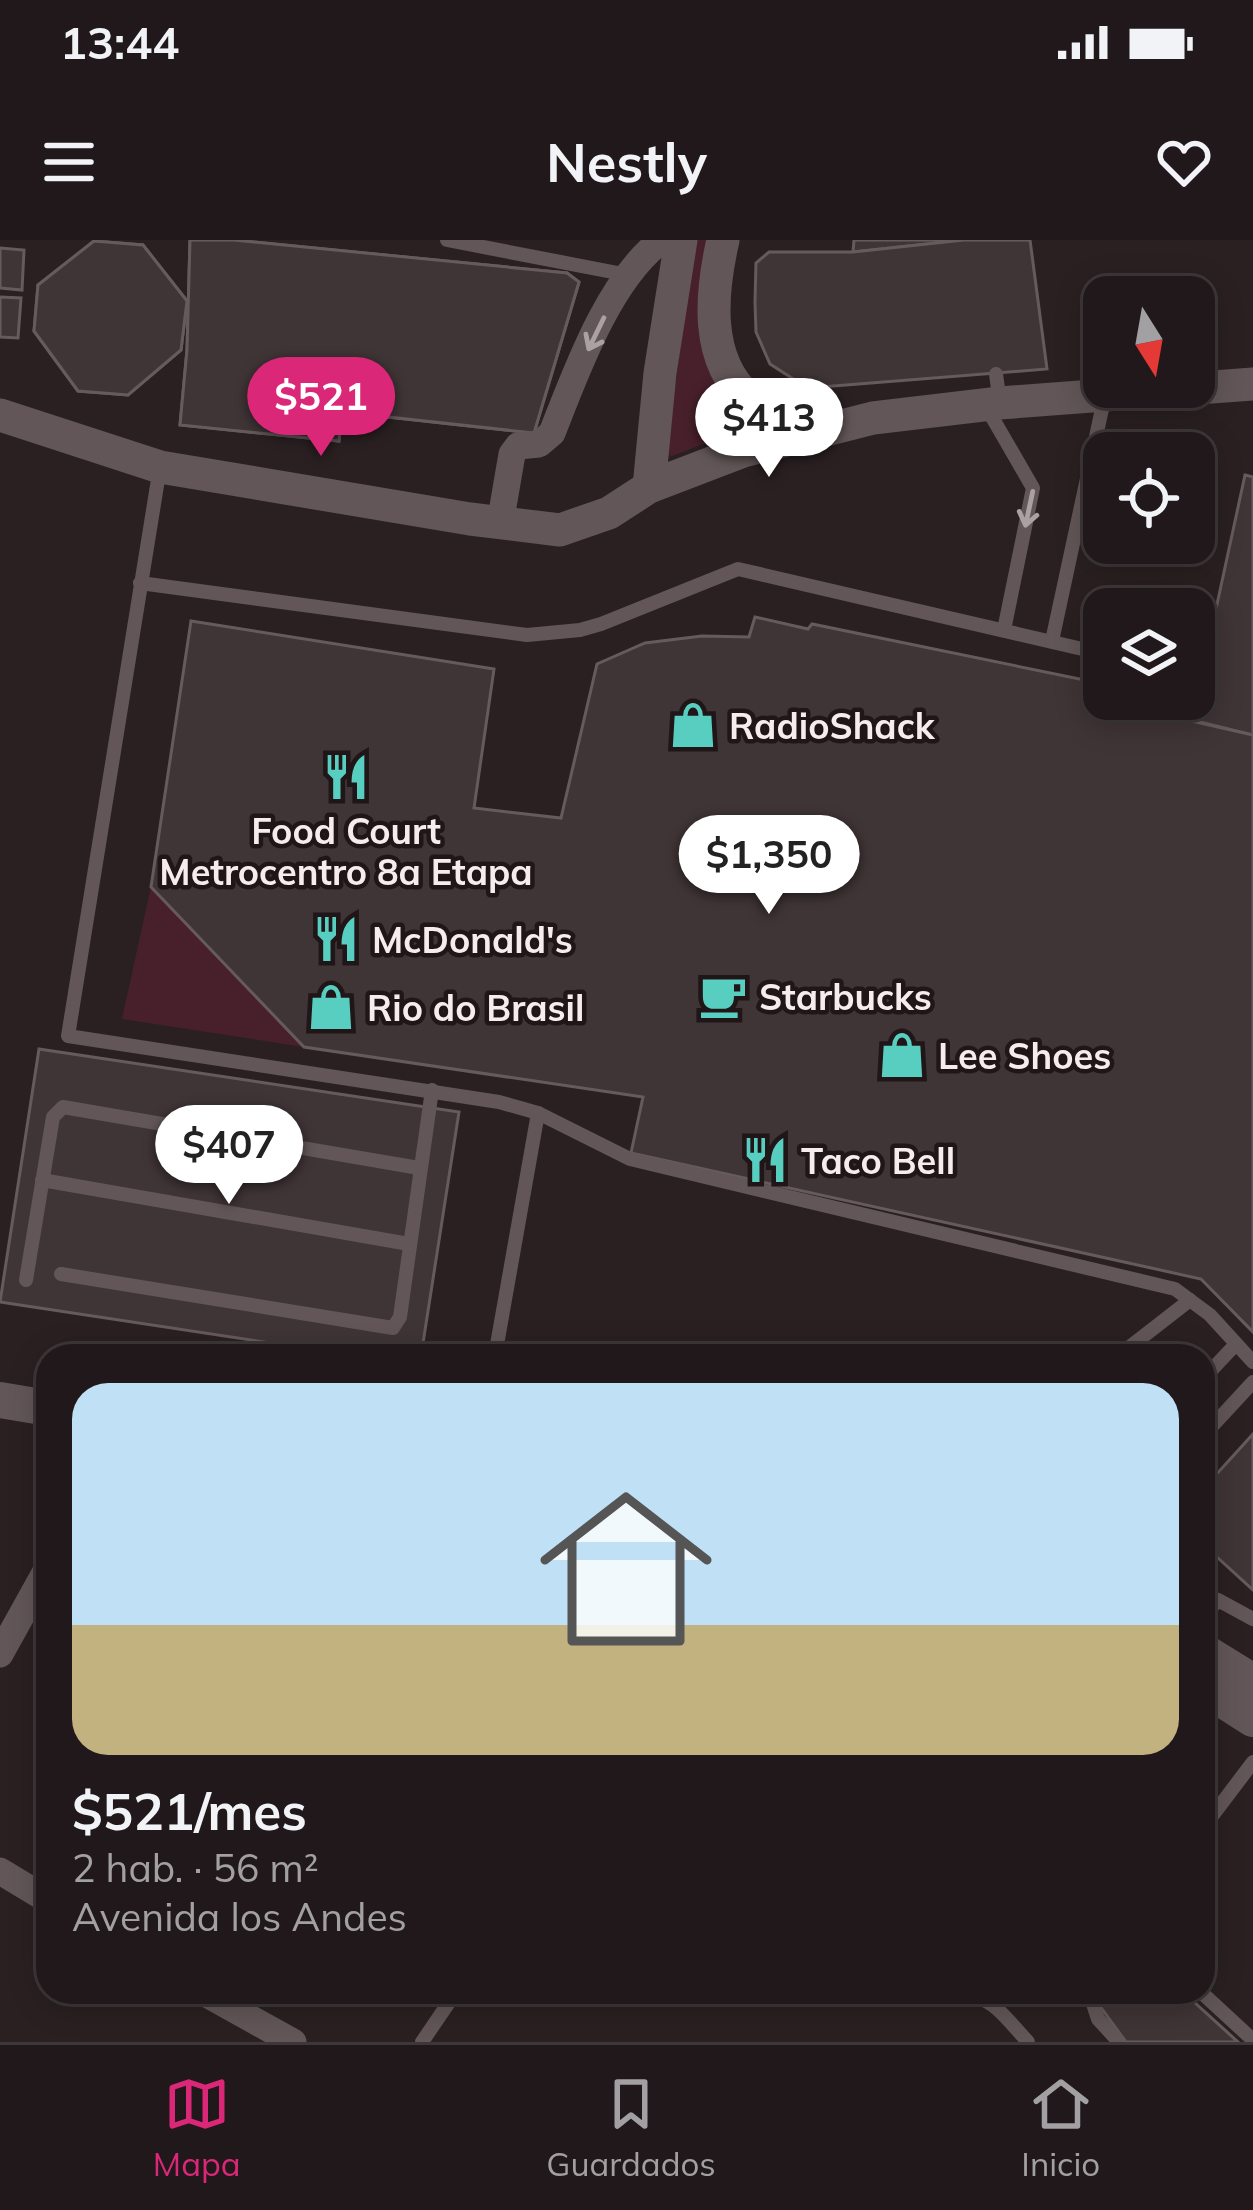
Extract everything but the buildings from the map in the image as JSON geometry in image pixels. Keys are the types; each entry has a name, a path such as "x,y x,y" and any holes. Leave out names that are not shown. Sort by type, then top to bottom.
{"main road":[{"path":"0,1374 36,1381"},
{"path":"0,1400 36,1406"},
{"path":"1215,1658 1253,1682"},
{"path":"1215,1694 1253,1718"}],"street":[{"path":"500,524 512,454 518,446 538,444 552,433 592,340 628,275 662,240"},
{"path":"649,487 681,240"},
{"path":"723,240 712,302 719,354 734,386 777,421 807,424 873,418"},
{"path":"1215,387 1253,384"},
{"path":"0,415 160,466 560,530 609,513 649,487 742,451 994,394 1083,395"},
{"path":"0,1654 36,1590"},
{"path":"0,1871 36,1893"},
{"path":"224,2004 292,2042"}],"lane":[{"path":"447,240 628,275"},
{"path":"994,394 1033,488 1004,630"},
{"path":"1052,641 1102,408"},
{"path":"160,466 68,1036 500,1102 538,1113 629,1159 1175,1289 1210,1316 1253,1362"},
{"path":"140,583 527,635 601,624 738,569 1083,649"},
{"path":"61,1274 393,1328 400,1317 432,1090"},
{"path":"26,1280 53,1117 62,1107 418,1168"},
{"path":"497,1344 538,1113"},
{"path":"42,1180 409,1244"},
{"path":"1133,1344 1190,1300"},
{"path":"1215,1366 1236,1344"},
{"path":"1215,1423 1253,1382"},
{"path":"1215,1603 1218,1600 1253,1619"},
{"path":"1215,1812 1253,1762"},
{"path":"422,2042 448,2004"},
{"path":"994,2004 1028,2042"},
{"path":"1093,2004 1098,2019 1119,2042"},
{"path":"1214,2004 1253,2040"}],"shaded area":[{"path":"689,240 708,240 711,366 724,401 755,424 672,456 666,455"},
{"path":"151,887 304,1047 122,1019"}],"place":[{"name":"RadioShack","path":"693,725"},
{"name":"Food Court Metrocentro 8a Etapa","path":"346,777"},
{"name":"McDonald's","path":"336,939"},
{"name":"Starbucks","path":"723,996"},
{"name":"Rio do Brasil","path":"331,1007"},
{"name":"Lee Shoes","path":"902,1055"},
{"name":"Taco Bell","path":"765,1160"}]}
